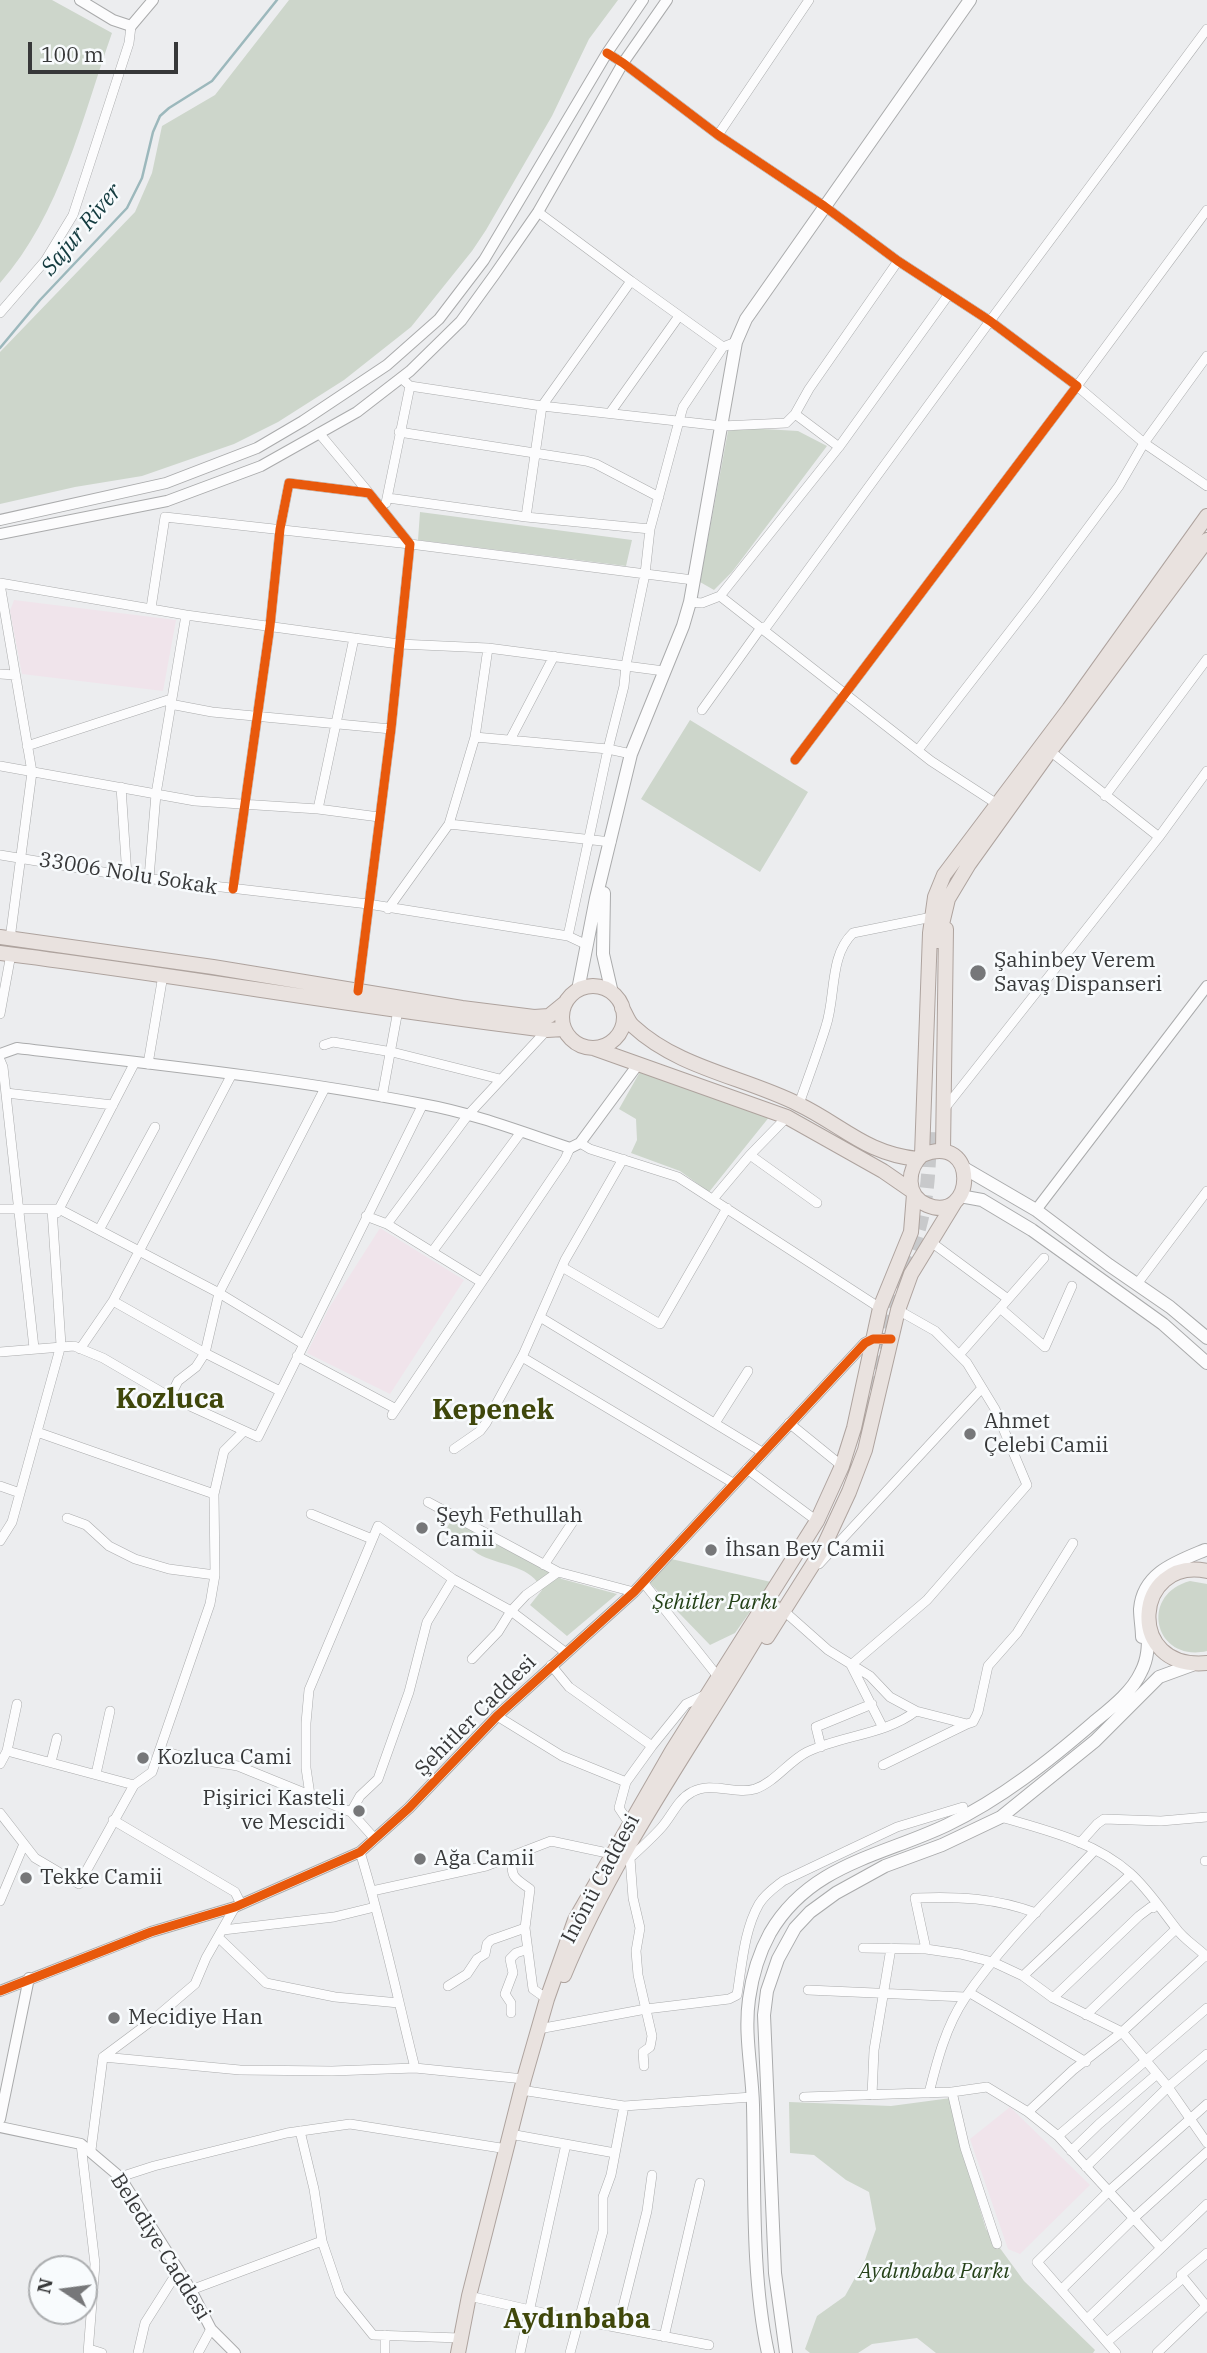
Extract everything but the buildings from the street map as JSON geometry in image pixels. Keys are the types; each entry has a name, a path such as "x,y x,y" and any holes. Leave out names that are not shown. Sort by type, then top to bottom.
{"main road":[{"path":"578,990 631,754 690,602 722,426 729,345 970,0"},
{"path":"692,1719 817,1521 842,1466 854,1428 880,1308 911,1233 913,1193 910,1180 911,1169 920,1157 932,917 935,897 944,875 1069,709 1207,516"},
{"path":"936,949 948,899 956,885 1049,751 1207,540"},
{"path":"606,864 603,954 612,993 631,1025 658,1045 682,1058 799,1104 877,1151 894,1157 920,1157 932,1151 943,1151 959,1160 964,1168 1036,1210 1170,1307 1207,1338"},
{"path":"943,1151 945,950 950,902 956,885"},
{"path":"930,1131 936,949 935,897"},
{"path":"5,946 213,967 534,1017 549,1016 578,990 595,986 612,993"},
{"path":"5,946 163,975 398,1010 547,1030 565,1029"},
{"path":"565,1003 562,1021 571,1039 581,1046 639,1063 787,1117 883,1171 928,1205 937,1207 957,1199 982,1200 1032,1230 1163,1324 1207,1363"},
{"path":"593,1048 603,1047 618,1035 622,1027 622,1008"},
{"path":"683,1755 784,1611 834,1527 864,1450 898,1310 911,1275 965,1186 964,1168"},
{"path":"683,1755 745,1659 816,1534 839,1486"},
{"path":"768,2353 762,2325 758,2276 752,2096 747,2032 749,1998 763,1949 781,1917 814,1884 864,1856 946,1826 992,1801 1056,1755 1134,1685 1148,1654 1148,1609 1153,1594 1162,1582 1206,1548"},
{"path":"1134,1685 1142,1651 1140,1608 1145,1590 1160,1571 1206,1548"},
{"path":"1175,1573 1191,1569 1207,1571"},
{"path":"1148,1625 1153,1640 1163,1653 1176,1661 1192,1665"},
{"path":"692,1719 758,1634"},
{"path":"786,2353 775,2273 764,2015 774,1968 795,1928 810,1912 836,1894 885,1866 942,1845 1001,1817 1095,1741 1159,1676 1192,1665 1207,1664"},
{"name":"Inönü Caddesi","path":"522,2085 528,2082 544,2028 570,1961 622,1855 629,1823 692,1719"},
{"name":"Inönü Caddesi","path":"459,2346 522,2085 547,1999 575,1920 622,1855 683,1755"}],"street":[{"path":"80,0 113,20 131,26"},
{"path":"0,313 45,261 73,215 129,43 131,26 153,0"},
{"path":"0,520 166,483 257,448 387,365 439,318 484,260 607,53 643,0"},
{"path":"0,534 167,502 261,466 405,382 461,321 538,212 623,63 667,0"},
{"path":"718,135 809,0"},
{"path":"702,710 760,629 767,626 1207,29"},
{"path":"607,53 718,135 824,206 898,261 990,320 1077,386 1144,443 1207,486"},
{"path":"795,760 1207,210"},
{"path":"538,212 679,316 729,345 683,407 679,421 650,529 645,574 624,685 568,936"},
{"path":"405,382 542,406 722,426 786,424 898,261"},
{"path":"526,517 542,406 631,281"},
{"path":"690,602 702,603 720,596 839,447 950,294"},
{"path":"610,413 679,316"},
{"path":"918,750 1119,486 1144,443 1207,356"},
{"path":"384,512 405,382"},
{"path":"795,414 839,447"},
{"path":"399,432 596,464 659,497"},
{"path":"319,433 411,544 358,991"},
{"path":"233,889 270,626 280,529 289,483 369,493"},
{"path":"388,498 526,517 650,529"},
{"path":"151,608 165,517 411,544 693,580"},
{"path":"0,1014 5,946 32,772 15,675 4,632 0,583 186,615 399,644 488,648 664,671"},
{"path":"720,596 918,750 997,804"},
{"path":"149,878 156,794 186,615"},
{"path":"318,809 354,638"},
{"path":"388,909 449,824 475,737 488,648"},
{"path":"510,740 554,656"},
{"path":"1105,796 1207,659"},
{"path":"0,674 15,675"},
{"path":"27,746 171,701 212,712 391,729"},
{"path":"475,737 608,749 631,754"},
{"path":"1049,751 1159,837"},
{"path":"0,766 195,801 318,809 379,817"},
{"path":"943,1109 1159,837 1207,771"},
{"path":"121,787 127,876"},
{"path":"449,824 611,842"},
{"name":"33006 Nolu Sokak","path":"0,855 127,876 368,904 568,936 587,945"},
{"path":"799,1104 827,1024 838,960 845,941 853,933 932,917"},
{"path":"148,1064 163,975"},
{"path":"1036,1210 1207,986"},
{"path":"382,1097 398,1010"},
{"path":"387,1224 468,1115 547,1030"},
{"path":"324,1045 333,1042 391,1052 500,1079"},
{"path":"0,1055 17,1048 232,1074 382,1097 424,1104 590,1149 678,1177 880,1308"},
{"path":"0,1060 34,1348"},
{"path":"0,1541 12,1522 61,1345 53,1219 135,1062"},
{"path":"297,1356 394,1412 565,1159 639,1063"},
{"path":"80,1349 113,1301 232,1074"},
{"path":"170,1397 178,1381 196,1367 205,1353 219,1293 325,1088"},
{"path":"6,1093 113,1105"},
{"path":"0,1352 61,1345 80,1349 103,1358 170,1397 258,1437 424,1104"},
{"path":"713,1199 787,1117"},
{"path":"99,1230 155,1127"},
{"path":"432,1252 521,1132"},
{"path":"750,1155 817,1203"},
{"path":"454,1449 480,1431 486,1423 522,1357 562,1266 623,1159"},
{"path":"1137,1284 1207,1191"},
{"path":"0,1209 56,1209 219,1293 303,1344"},
{"path":"562,1266 660,1324 727,1209"},
{"path":"366,1216 387,1224 481,1282"},
{"path":"931,1242 1008,1299"},
{"path":"960,1355 1044,1258"},
{"path":"1000,1308 1045,1347 1072,1286"},
{"path":"113,1301 279,1391"},
{"path":"852,1665 927,1600 1027,1485 995,1409 967,1363 935,1331 898,1310"},
{"path":"540,1317 762,1452"},
{"path":"873,1339 891,1339"},
{"name":"Şehitler Caddesi","path":"0,1991 151,1932 238,1906 360,1852 409,1808 497,1716 634,1592 789,1423 865,1343 873,1339"},
{"path":"522,1357 733,1483"},
{"path":"715,1423 748,1371"},
{"path":"801,1584 982,1388"},
{"path":"789,1423 842,1466"},
{"path":"0,1813 35,1858 79,1884 134,1785 152,1772 161,1750 210,1604 215,1575 214,1494 224,1451 244,1431"},
{"path":"37,1432 214,1494"},
{"path":"747,1469 817,1521"},
{"path":"0,1486 20,1493"},
{"path":"428,1502 558,1572 634,1592"},
{"path":"311,1514 372,1539"},
{"path":"544,1565 578,1514"},
{"path":"67,1518 86,1525 109,1546 135,1559 169,1569 215,1575"},
{"path":"310,1795 306,1757 309,1690 378,1526 453,1579 512,1611 565,1652"},
{"path":"883,1765 973,1722 978,1712 988,1666 1017,1633 1073,1543"},
{"path":"472,1659 498,1632 526,1595 558,1572"},
{"path":"351,1812 360,1796 377,1779 409,1692 427,1622 453,1579"},
{"path":"643,1582 719,1678"},
{"path":"784,1611 828,1650 870,1676 890,1697 916,1711 967,1724"},
{"path":"551,1665 569,1686 652,1746"},
{"path":"852,1665 883,1728"},
{"path":"629,1823 619,1808 626,1782 686,1704 710,1692"},
{"path":"0,1764 7,1751 17,1704"},
{"path":"821,1747 816,1727 872,1704"},
{"path":"96,1774 110,1711"},
{"path":"372,1891 486,1866 551,1841 622,1855 663,1826 677,1804 691,1793 702,1788 733,1791 755,1789 805,1753 883,1728 916,1711"},
{"path":"497,1716 562,1756 626,1782"},
{"path":"51,1762 57,1738"},
{"path":"161,1750 183,1757 238,1766 351,1812 375,1839"},
{"path":"7,1751 134,1785"},
{"path":"544,2028 646,2009 729,1999 737,1995 748,1935 759,1904 768,1892 783,1881 897,1827 963,1807"},
{"path":"1001,1817 1063,1835 1095,1850 1131,1874 1176,1929 1206,1956 1028,2112"},
{"path":"1080,1843 1104,1819 1161,1821 1207,1817"},
{"path":"91,2150 103,2057 154,2019 195,1983 206,1958 238,1906 235,1892 113,1820"},
{"path":"0,1901 24,1844"},
{"path":"929,2093 945,2040 968,1995 1018,1930 1095,1850"},
{"path":"360,1852 415,2068"},
{"path":"622,1855 639,1928 636,1951 638,1975 652,2036 650,2047 643,2052 644,2066"},
{"path":"512,1857 511,1871 514,1879 530,1889 525,1928 533,1989 547,1999"},
{"path":"1023,1976 1131,1874"},
{"path":"926,1949 915,1898 947,1896 988,1899 1036,1913"},
{"path":"1053,1998 1139,1916 1153,1908 1155,1903"},
{"path":"221,1934 334,1917 375,1907"},
{"path":"447,1986 467,1975 477,1959 485,1954 487,1944 491,1940 525,1928"},
{"path":"1086,2015 1176,1929"},
{"path":"221,1934 266,1983 335,1997 399,2003"},
{"path":"863,1948 926,1949 993,1962 1023,1976 1053,1998 1122,2032 1168,2087 1207,2143"},
{"path":"872,2095 874,2050 891,1948"},
{"path":"511,2013 512,2003 507,2000 505,1994 513,1973 510,1959 516,1953 528,1949"},
{"path":"0,2119 29,1978"},
{"path":"808,1990 968,1995 1086,2062"},
{"path":"1058,2136 1207,2008"},
{"path":"1086,2168 1168,2087 1207,2054"},
{"path":"103,2057 240,2070 415,2068 522,2085 624,2106 752,2096"},
{"path":"1071,2151 1157,2074"},
{"path":"804,2097 952,2092 987,2087 1028,2112 1058,2136 1160,2247"},
{"path":"952,2092 965,2148 998,2244"},
{"path":"1116,2353 1037,2262 1110,2190 1207,2104"},
{"path":"570,2353 603,2231 603,2197 611,2175 624,2106"},
{"path":"120,2177 154,2166 300,2132 350,2124 506,2149"},
{"name":"Belediye Caddesi","path":"0,2127 80,2144 91,2150 120,2177 191,2290 211,2329 235,2353"},
{"path":"300,2132 314,2189 322,2241 341,2294 373,2335 459,2346"},
{"path":"510,2134 615,2152"},
{"path":"80,2144 95,2264 88,2351 102,2353"},
{"path":"520,2353 566,2144"},
{"path":"1062,2289 1134,2218 1207,2152"},
{"path":"618,2328 647,2211 652,2175"},
{"path":"664,2337 700,2183"},
{"path":"1087,2319 1207,2204"},
{"path":"191,2290 322,2241"},
{"path":"1107,2342 1183,2278 1181,2276 1207,2253"},
{"path":"138,2353 145,2323 178,2272"},
{"path":"1157,2353 1207,2306 1183,2278"},
{"path":"469,2296 709,2345"},
{"path":"198,2353 211,2329"},
{"path":"385,2335 385,2353"}],"shaded area":[{"path":"14,600 176,620 163,691 22,674 10,611"},
{"path":"380,1228 464,1280 390,1394 307,1353 329,1308"},
{"path":"1010,2107 1090,2185 1020,2254 1008,2249 970,2139"}],"green space":[{"path":"0,0 52,0 112,33 68,164 54,196 21,256 0,283"},
{"path":"289,0 618,0 589,39 552,116 486,230 411,327 344,380 278,422 234,444 142,476 75,487 0,504 0,352 135,212 152,173 162,126 215,95"},
{"path":"747,428 798,431 827,446 732,572 714,590 700,582 728,431"},
{"path":"420,512 632,540 626,566 418,540"},
{"path":"690,720 808,792 760,872 641,799"},
{"path":"641,1070 770,1116 709,1192 680,1171 631,1153 637,1140 636,1119 619,1109"},
{"path":"451,1520 562,1579 617,1594 567,1636 530,1605 542,1590 531,1576 473,1550 447,1528"},
{"name":"Şehitler Parkı","path":"667,1558 771,1582 735,1633 710,1645 650,1583"},
{"path":"1190,1581 1207,1584 1207,1651 1189,1652 1175,1647 1165,1638 1160,1626 1159,1612 1163,1600 1174,1589"},
{"name":"Aydınbaba Parkı","path":"951,2098 959,2141 986,2229 1024,2281 1095,2350 1093,2353 936,2353 917,2338 872,2344 858,2353 810,2353 805,2349 817,2316 845,2296 865,2260 876,2229 869,2192 846,2180 814,2155 790,2153 789,2102 891,2106"}],"waterway":[{"name":"Sajur River","path":"0,348 40,300 127,208 142,178 153,132 160,116 212,81 277,0"}],"tunnel":[{"path":"865,1410 887,1316 923,1214 930,1131"}],"cycle path":[{"path":"607,53 718,135 824,206 898,261 990,321 1077,386 795,760"},
{"path":"233,889 270,626 280,529 289,483 369,493 410,544 391,729 358,991"},
{"path":"0,1991 151,1932 235,1907 360,1852 409,1808 497,1716 634,1592 865,1343 873,1339 891,1339"}],"place":[{"name":"Şahinbey Verem Savaş Dispanseri","path":"978,973"},
{"name":"Ahmet Çelebi Camii","path":"970,1434"},
{"name":"Şeyh Fethullah Camii","path":"422,1528"},
{"name":"İhsan Bey Camii","path":"711,1550"},
{"name":"Kozluca Cami","path":"143,1758"},
{"name":"Pişirici Kasteli ve Mescidi","path":"359,1811"},
{"name":"Ağa Camii","path":"420,1859"},
{"name":"Tekke Camii","path":"26,1878"},
{"name":"Mecidiye Han","path":"114,2018"}],"district":[{"name":"Kozluca","path":"170,1400"},
{"name":"Kepenek","path":"493,1411"},
{"name":"Aydınbaba","path":"577,2320"}]}
